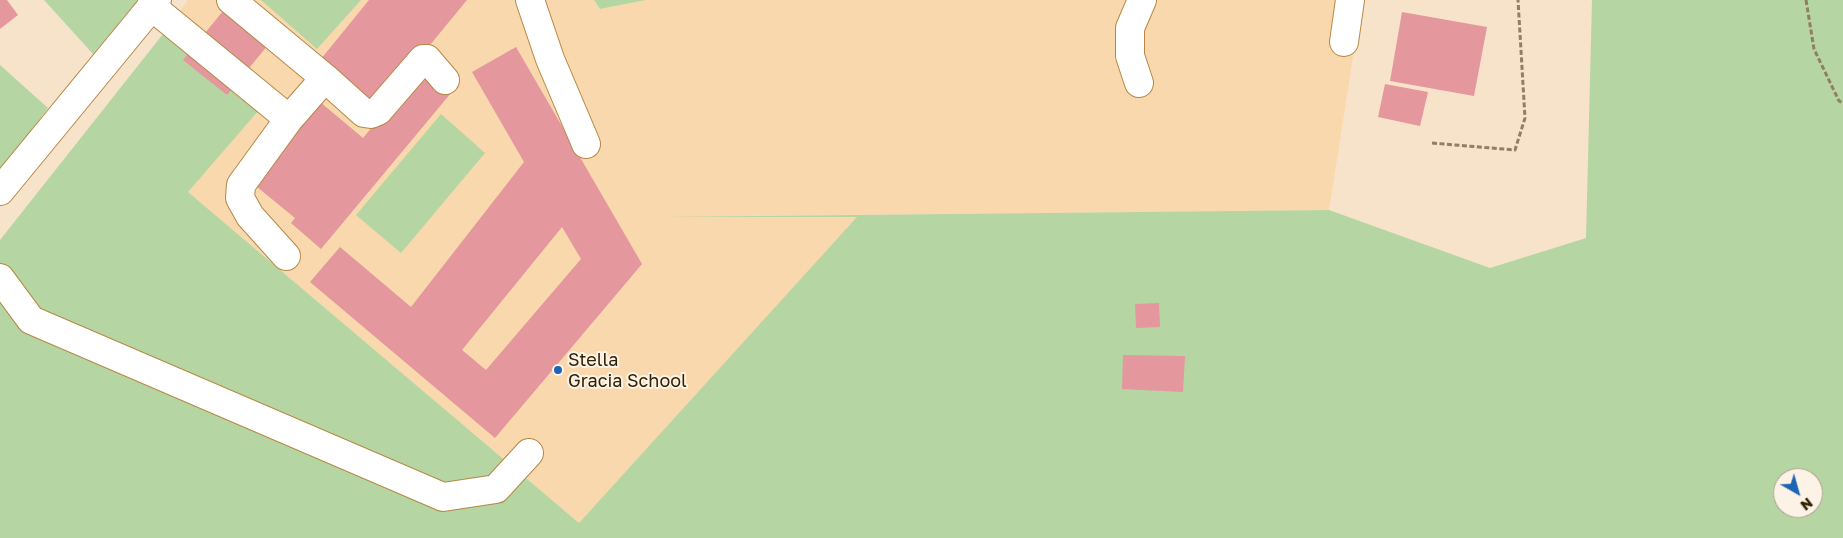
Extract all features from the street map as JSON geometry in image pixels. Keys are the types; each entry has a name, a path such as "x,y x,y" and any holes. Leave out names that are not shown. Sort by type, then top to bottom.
{"street":[{"path":"231,0 364,113 371,114 386,103 423,59 427,59 445,80"},
{"path":"530,0 550,58 586,144"},
{"path":"1138,83 1130,56 1130,28 1142,0"},
{"path":"1344,42 1350,0"},
{"path":"0,191 154,3 289,119"},
{"path":"286,256 250,216 240,198 240,185 289,119 325,78"},
{"path":"0,278 31,320 443,497 496,489 529,453"}],"path":[{"path":"1432,143 1515,150 1525,118 1518,0"},
{"path":"1806,0 1814,49 1839,101 1843,103"}],"shaded area":[{"path":"188,0 594,0 600,9 646,0 1362,0 1329,210 737,216 858,217 579,523 188,192 163,34"}],"green space":[{"path":"44,0 138,0 93,54"},
{"path":"261,0 361,0 317,49"},
{"path":"594,0 646,0 600,9"},
{"path":"1592,0 1843,0 1843,538 0,538 0,240 163,34 259,110 188,192 579,523 857,217 662,217 1329,210 1490,268 1586,238"},
{"path":"0,65 48,108 0,171"},
{"path":"441,114 485,153 401,253 356,215"}],"building":[{"path":"0,0 7,0 18,15 0,29"},
{"path":"232,0 277,34 227,95 183,60"},
{"path":"369,0 467,0 379,107 321,59"},
{"path":"1402,12 1487,27 1474,96 1390,81"},
{"path":"516,47 642,264 495,438 310,282 340,247 411,307 524,162 472,72","holes":["562,227 581,259 486,370 462,350"]},
{"path":"421,68 451,93 321,249 291,223 295,218 251,182 320,102 363,138"},
{"path":"1385,84 1428,92 1420,126 1378,117"},
{"path":"1159,303 1160,327 1136,328 1135,304"},
{"path":"1123,355 1185,356 1183,392 1122,389"}],"place":[{"name":"Stella Gracia School","path":"558,370"}]}
